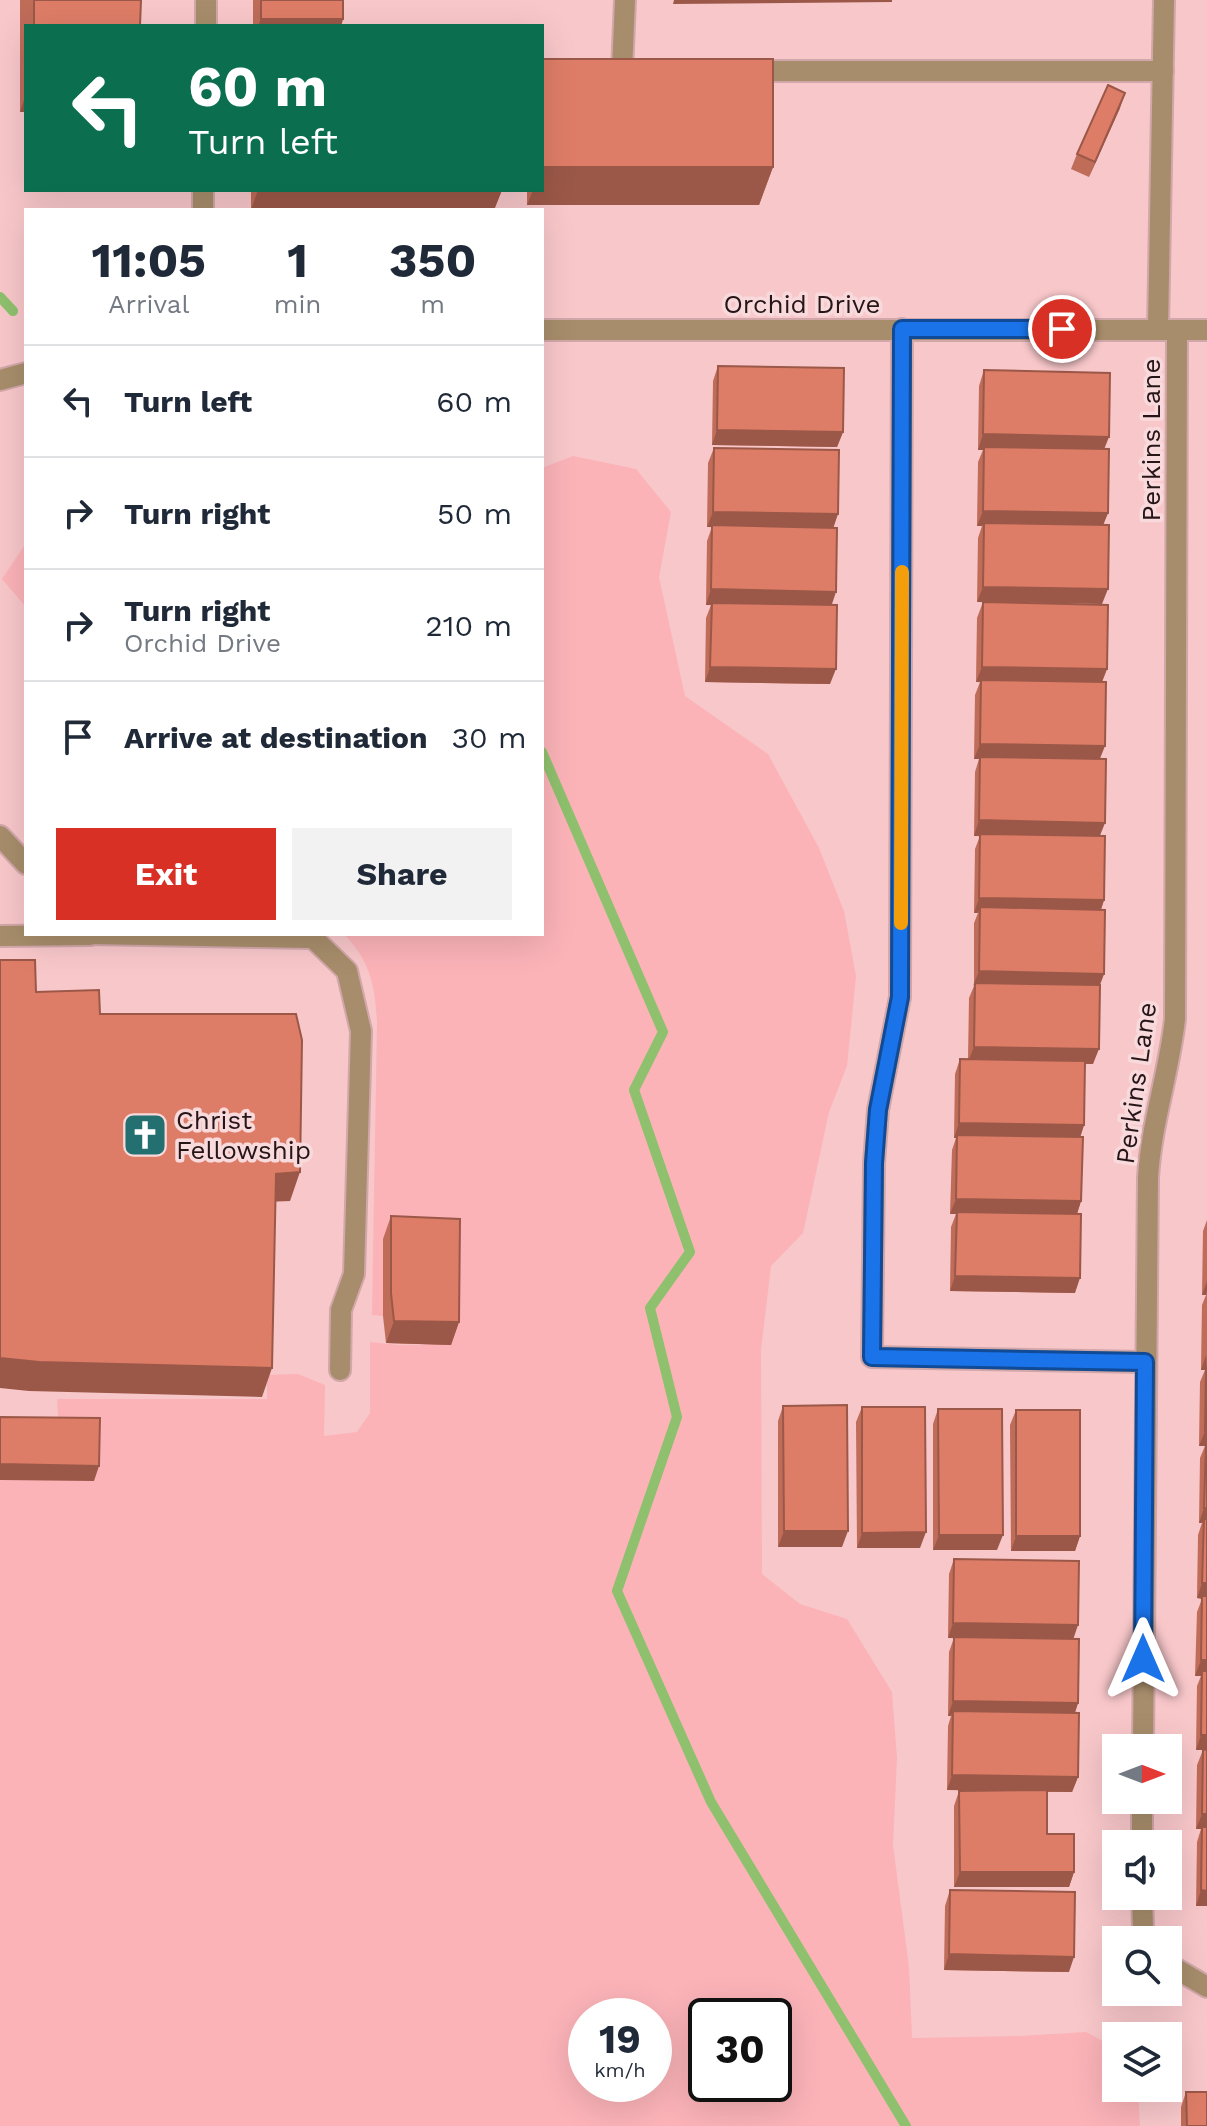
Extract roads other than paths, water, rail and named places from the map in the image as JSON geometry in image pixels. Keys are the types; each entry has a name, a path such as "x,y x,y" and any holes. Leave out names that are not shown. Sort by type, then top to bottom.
{"street":[{"path":"206,0 206,24"},
{"path":"622,71 625,0"},
{"name":"Perkins Lane","path":"1143,1734 1149,1154 1175,1019 1167,329 1159,243 1164,0"},
{"path":"733,71 1163,71"},
{"path":"902,329 901,985 898,1017 878,1110 874,1163 872,1357 1145,1362"},
{"name":"Orchid Drive","path":"544,330 1207,330"},
{"path":"0,380 24,374"},
{"path":"0,836 24,862"},
{"path":"0,936 24,935"},
{"path":"202,936 313,938 347,971 361,1031 354,1274 341,1310 340,1370"},
{"path":"1182,1972 1207,1987"}],"waterway":[{"path":"0,297 13,311"},
{"path":"544,757 663,1032 634,1090 690,1252 650,1308 677,1417 617,1591 711,1802 906,2126"}],"place":[{"name":"Christ Fellowship","path":"145,1135"}]}
